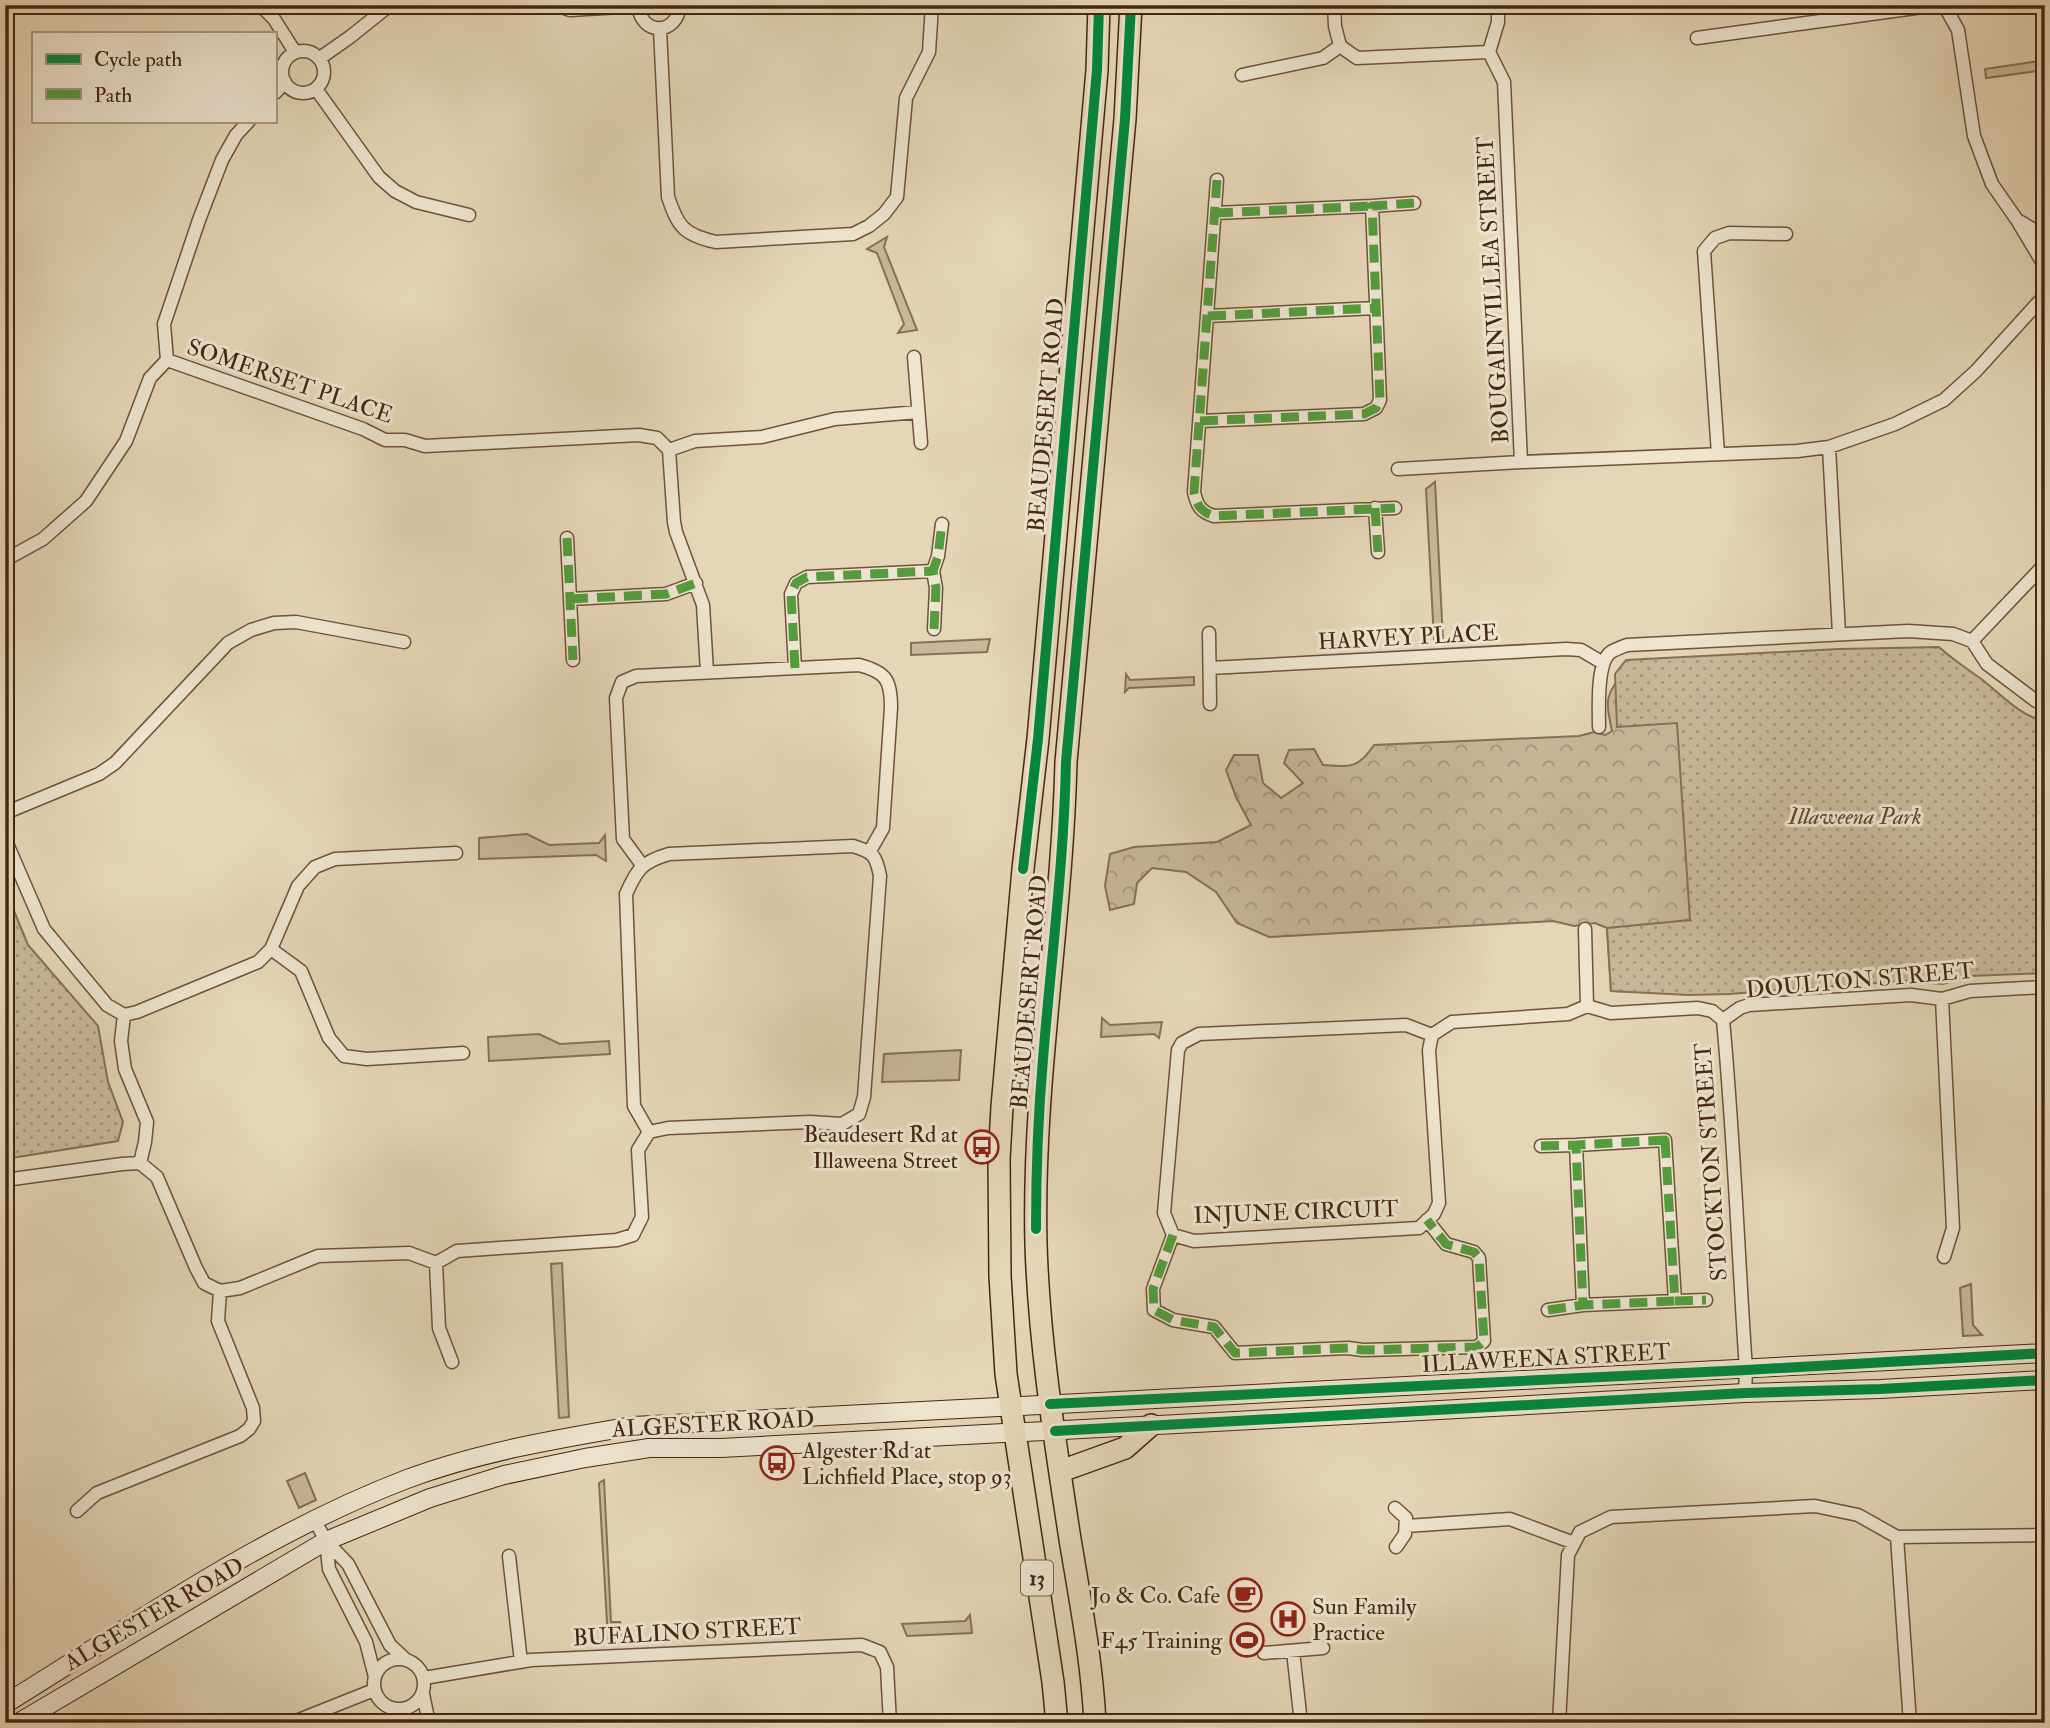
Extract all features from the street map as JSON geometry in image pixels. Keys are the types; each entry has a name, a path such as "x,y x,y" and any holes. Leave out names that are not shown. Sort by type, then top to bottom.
{"highway":[{"name":"BEAUDESERT ROAD","path":"1057,1723 1006,1374 998,1217 1002,1107 1029,805 1038,739 1097,70 1099,5"},
{"name":"BEAUDESERT ROAD","path":"1095,1723 1088,1648 1041,1331 1036,1244 1036,1171 1042,1073 1065,823 1066,762 1125,119 1131,5"},
{"path":"1061,1471 1125,1448 1151,1425"}],"main road":[{"name":"ILLAWEENA STREET","path":"1011,1406 2045,1353"},
{"path":"1552,1379 1559,1403"},
{"name":"ILLAWEENA STREET","path":"1055,1430 1745,1392 1880,1389 2045,1380"},
{"name":"ALGESTER ROAD","path":"5,1704 192,1588 314,1520 408,1479 472,1459 555,1439 633,1426 1011,1406"},
{"name":"ALGESTER ROAD","path":"18,1723 326,1541 430,1498 504,1475 649,1448 721,1448 1055,1430"}],"street":[{"path":"260,5 274,19 295,52"},
{"path":"320,58 390,5"},
{"path":"556,5 569,10 637,5 643,22 660,29 675,21 680,5"},
{"path":"660,29 668,197 676,220 695,237 716,242 853,234 884,215 897,197 906,98 929,52 932,5"},
{"path":"1334,5 1340,46 1357,58 1489,52 1499,22 1498,5"},
{"path":"1698,38 1937,5"},
{"path":"1944,5 1958,30 1974,136 1992,184 2044,263 2045,274"},
{"path":"1242,75 1323,58 1340,46"},
{"path":"309,51 320,58 325,71 324,78 316,89 295,92 285,82 282,68 289,56 295,52 309,51"},
{"name":"BOUGAINVILLEA STREET","path":"1489,52 1504,82 1521,462 1797,451 1829,447 1895,424 1944,400 1976,371 2045,295"},
{"path":"276,92 285,82"},
{"path":"316,89 379,177 395,191 416,202 469,215"},
{"path":"5,560 43,539 86,501 126,441 150,378 167,360 164,324 199,220 222,160 236,135 248,122"},
{"path":"1217,180 1194,492 1196,503 1203,512 1214,516 1395,508"},
{"path":"1215,213 1415,204"},
{"path":"1200,421 1364,414 1376,408 1380,400 1372,206"},
{"path":"2017,220 2045,237"},
{"path":"1718,454 1704,251 1714,238 1729,233 1786,233"},
{"path":"1208,316 1376,308"},
{"path":"914,357 921,443"},
{"name":"SOMERSET PLACE","path":"167,360 363,429 385,440 405,440 425,446 639,435 657,438 670,450"},
{"path":"707,672 703,605 676,532 670,450 695,441 762,437 835,419 918,412"},
{"path":"1829,447 1839,634"},
{"path":"1398,469 1521,462"},
{"path":"1376,508 1378,552"},
{"path":"934,629 936,588 933,571 942,524"},
{"path":"567,538 573,660"},
{"path":"1972,641 2045,564"},
{"path":"795,668 791,594 796,583 807,577 933,571"},
{"path":"570,599 666,594 696,583"},
{"path":"5,813 99,774 115,763 228,643 251,630 274,623 296,622 404,642"},
{"path":"1209,633 1210,704"},
{"path":"1599,727 1603,663 1609,652 1627,645 1839,634 1953,634 1972,641 1987,664 2036,701 2045,704"},
{"name":"HARVEY PLACE","path":"1210,668 1566,649 1581,650 1603,663"},
{"path":"642,865 623,839 616,698 622,682 636,676 859,665 876,669 887,680 891,692 891,707 883,828 870,851"},
{"path":"5,839 44,929 107,1005 124,1015 258,962 271,949 298,886 315,867 335,859 456,853"},
{"path":"436,1263 457,1251 617,1240 633,1235 642,1217 638,1150 649,1132 667,1128 810,1122 842,1124 859,1114 864,1097 880,876 878,863 870,851 853,846 669,854 642,865 626,894 634,1107 649,1132"},
{"path":"1432,1035 1452,1022 1568,1014 1587,1006 1585,929"},
{"path":"271,949 301,971 329,1038 344,1056 367,1059 463,1052"},
{"name":"DOULTON STREET","path":"1723,1020 1749,1006 1911,995 1942,999 1970,991 2045,988"},
{"path":"1942,999 1953,1228 1944,1257"},
{"name":"STOCKTON STREET","path":"1587,1006 1611,1013 1698,1008 1712,1011 1723,1020 1731,1110 1745,1392"},
{"path":"124,1015 121,1041 125,1069 147,1122 140,1163"},
{"name":"INJUNE CIRCUIT","path":"1406,1025 1432,1035 1429,1050 1439,1203 1434,1214 1427,1220 1419,1227 1194,1241 1173,1235 1164,1213 1178,1050 1182,1043 1199,1034 1406,1025"},
{"path":"1541,1146 1665,1140 1675,1301"},
{"path":"1576,1144 1583,1305"},
{"path":"5,1180 140,1163 157,1177 204,1283 220,1291 240,1288 318,1256 409,1253 436,1263"},
{"path":"1173,1235 1153,1289 1154,1310 1173,1320 1214,1327 1236,1353 1348,1348 1363,1350 1477,1347 1484,1341 1479,1258 1474,1252 1446,1244 1427,1220"},
{"path":"436,1263 439,1328 452,1362"},
{"path":"77,1511 97,1493 240,1436 249,1429 254,1421 253,1408 218,1321 220,1291"},
{"path":"1548,1310 1583,1305 1706,1300"},
{"path":"1559,1723 1568,1555 1580,1532 1611,1517 1815,1506 1858,1515 1897,1537 2045,1535"},
{"path":"1395,1508 1406,1518 1405,1534 1396,1547"},
{"path":"1406,1526 1510,1519 1574,1543"},
{"path":"314,1520 326,1541 348,1564 390,1646 405,1660 417,1666 424,1678 423,1694 429,1723"},
{"path":"1897,1537 1910,1723"},
{"path":"326,1541 329,1569 366,1642 374,1684 383,1704 398,1710 413,1706 423,1694"},
{"path":"509,1556 520,1662"},
{"name":"BUFALINO STREET","path":"424,1678 520,1662 862,1645 880,1652 887,1667 890,1723"},
{"path":"1264,1653 1322,1648"},
{"path":"1293,1651 1301,1723"},
{"path":"291,1723 374,1684 383,1665 390,1661 405,1660"},
{"path":"398,1710 404,1723"}],"green space":[{"path":"2045,60 2045,70 1986,78 1985,69"},
{"path":"887,237 884,247 917,330 898,333 904,324 877,253 867,249"},
{"path":"1435,482 1443,640 1434,640 1426,489"},
{"path":"990,639 987,652 911,655 911,643"},
{"name":"Illaweena Park","path":"1939,647 2018,709 2045,721 2045,973 1969,976 1943,984 1905,981 1729,994 1611,991 1607,928 1690,920 1677,723 1617,727 1615,674 1626,660 1839,649"},
{"path":"1681,665 1729,994 1611,991 1607,928 1595,923 1574,926 1553,921 1269,937 1237,923 1216,892 1186,872 1152,868 1137,883 1134,904 1110,910 1105,886 1110,854 1134,847 1217,842 1251,825 1226,770 1234,755 1258,755 1263,783 1281,798 1303,783 1284,763 1289,750 1314,749 1323,765 1347,766 1363,759 1374,745 1579,736 1594,732 1605,735 1612,731 1608,711 1611,691 1627,669"},
{"path":"1126,674 1130,680 1194,677 1194,685 1129,688 1125,692"},
{"path":"527,834 549,845 599,843 605,835 606,861 596,855 479,859 479,838"},
{"path":"5,889 28,945 98,1026 108,1082 123,1122 118,1141 5,1159"},
{"path":"1102,1018 1110,1025 1162,1022 1159,1038 1154,1034 1101,1037"},
{"path":"539,1034 560,1044 609,1041 610,1054 489,1061 488,1037"},
{"path":"961,1050 959,1080 882,1082 884,1054"},
{"path":"562,1263 569,1417 559,1418 551,1264"},
{"path":"1971,1284 1973,1325 1982,1335 1963,1336 1960,1288"},
{"path":"305,1473 316,1500 299,1508 287,1481"},
{"path":"604,1480 611,1622 620,1622 621,1640 608,1640 599,1483"},
{"path":"970,1615 972,1633 907,1636 902,1624 965,1621"}],"marked path":[{"path":"1217,180 1194,492 1198,505 1214,516 1395,508"},
{"path":"1200,421 1364,414 1376,408 1380,400 1372,206 1414,203"},
{"path":"1215,213 1372,206"},
{"path":"1208,316 1376,308"},
{"path":"1375,508 1378,552"},
{"path":"934,629 936,588 933,571 942,524"},
{"path":"567,538 573,660"},
{"path":"795,668 791,594 796,583 807,577 933,571"},
{"path":"570,599 666,594 696,583"},
{"path":"1665,1140 1675,1301 1583,1305 1576,1145 1665,1140"},
{"path":"1541,1146 1576,1145"},
{"path":"1173,1235 1153,1289 1154,1310 1173,1320 1214,1327 1235,1353 1348,1348 1363,1350 1477,1347 1484,1341 1479,1258 1474,1252 1446,1244 1427,1220"},
{"path":"1675,1301 1706,1300"},
{"path":"1548,1310 1583,1305"}],"cycle path":[{"path":"1023,869 1038,739 1097,70 1099,5"},
{"path":"1036,1229 1041,1080 1060,874 1066,762 1125,119 1131,5"},
{"path":"1050,1404 2045,1353"},
{"path":"1055,1431 1745,1393 2045,1380"}],"place":[{"name":"Beaudesert Rd at Illaweena Street","path":"982,1147"},
{"name":"Algester Rd at Lichfield Place, stop 93","path":"777,1463"},
{"name":"Jo & Co. Cafe","path":"1245,1595"},
{"name":"Sun Family Practice","path":"1288,1619"},
{"name":"F45 Training","path":"1247,1640"}]}
